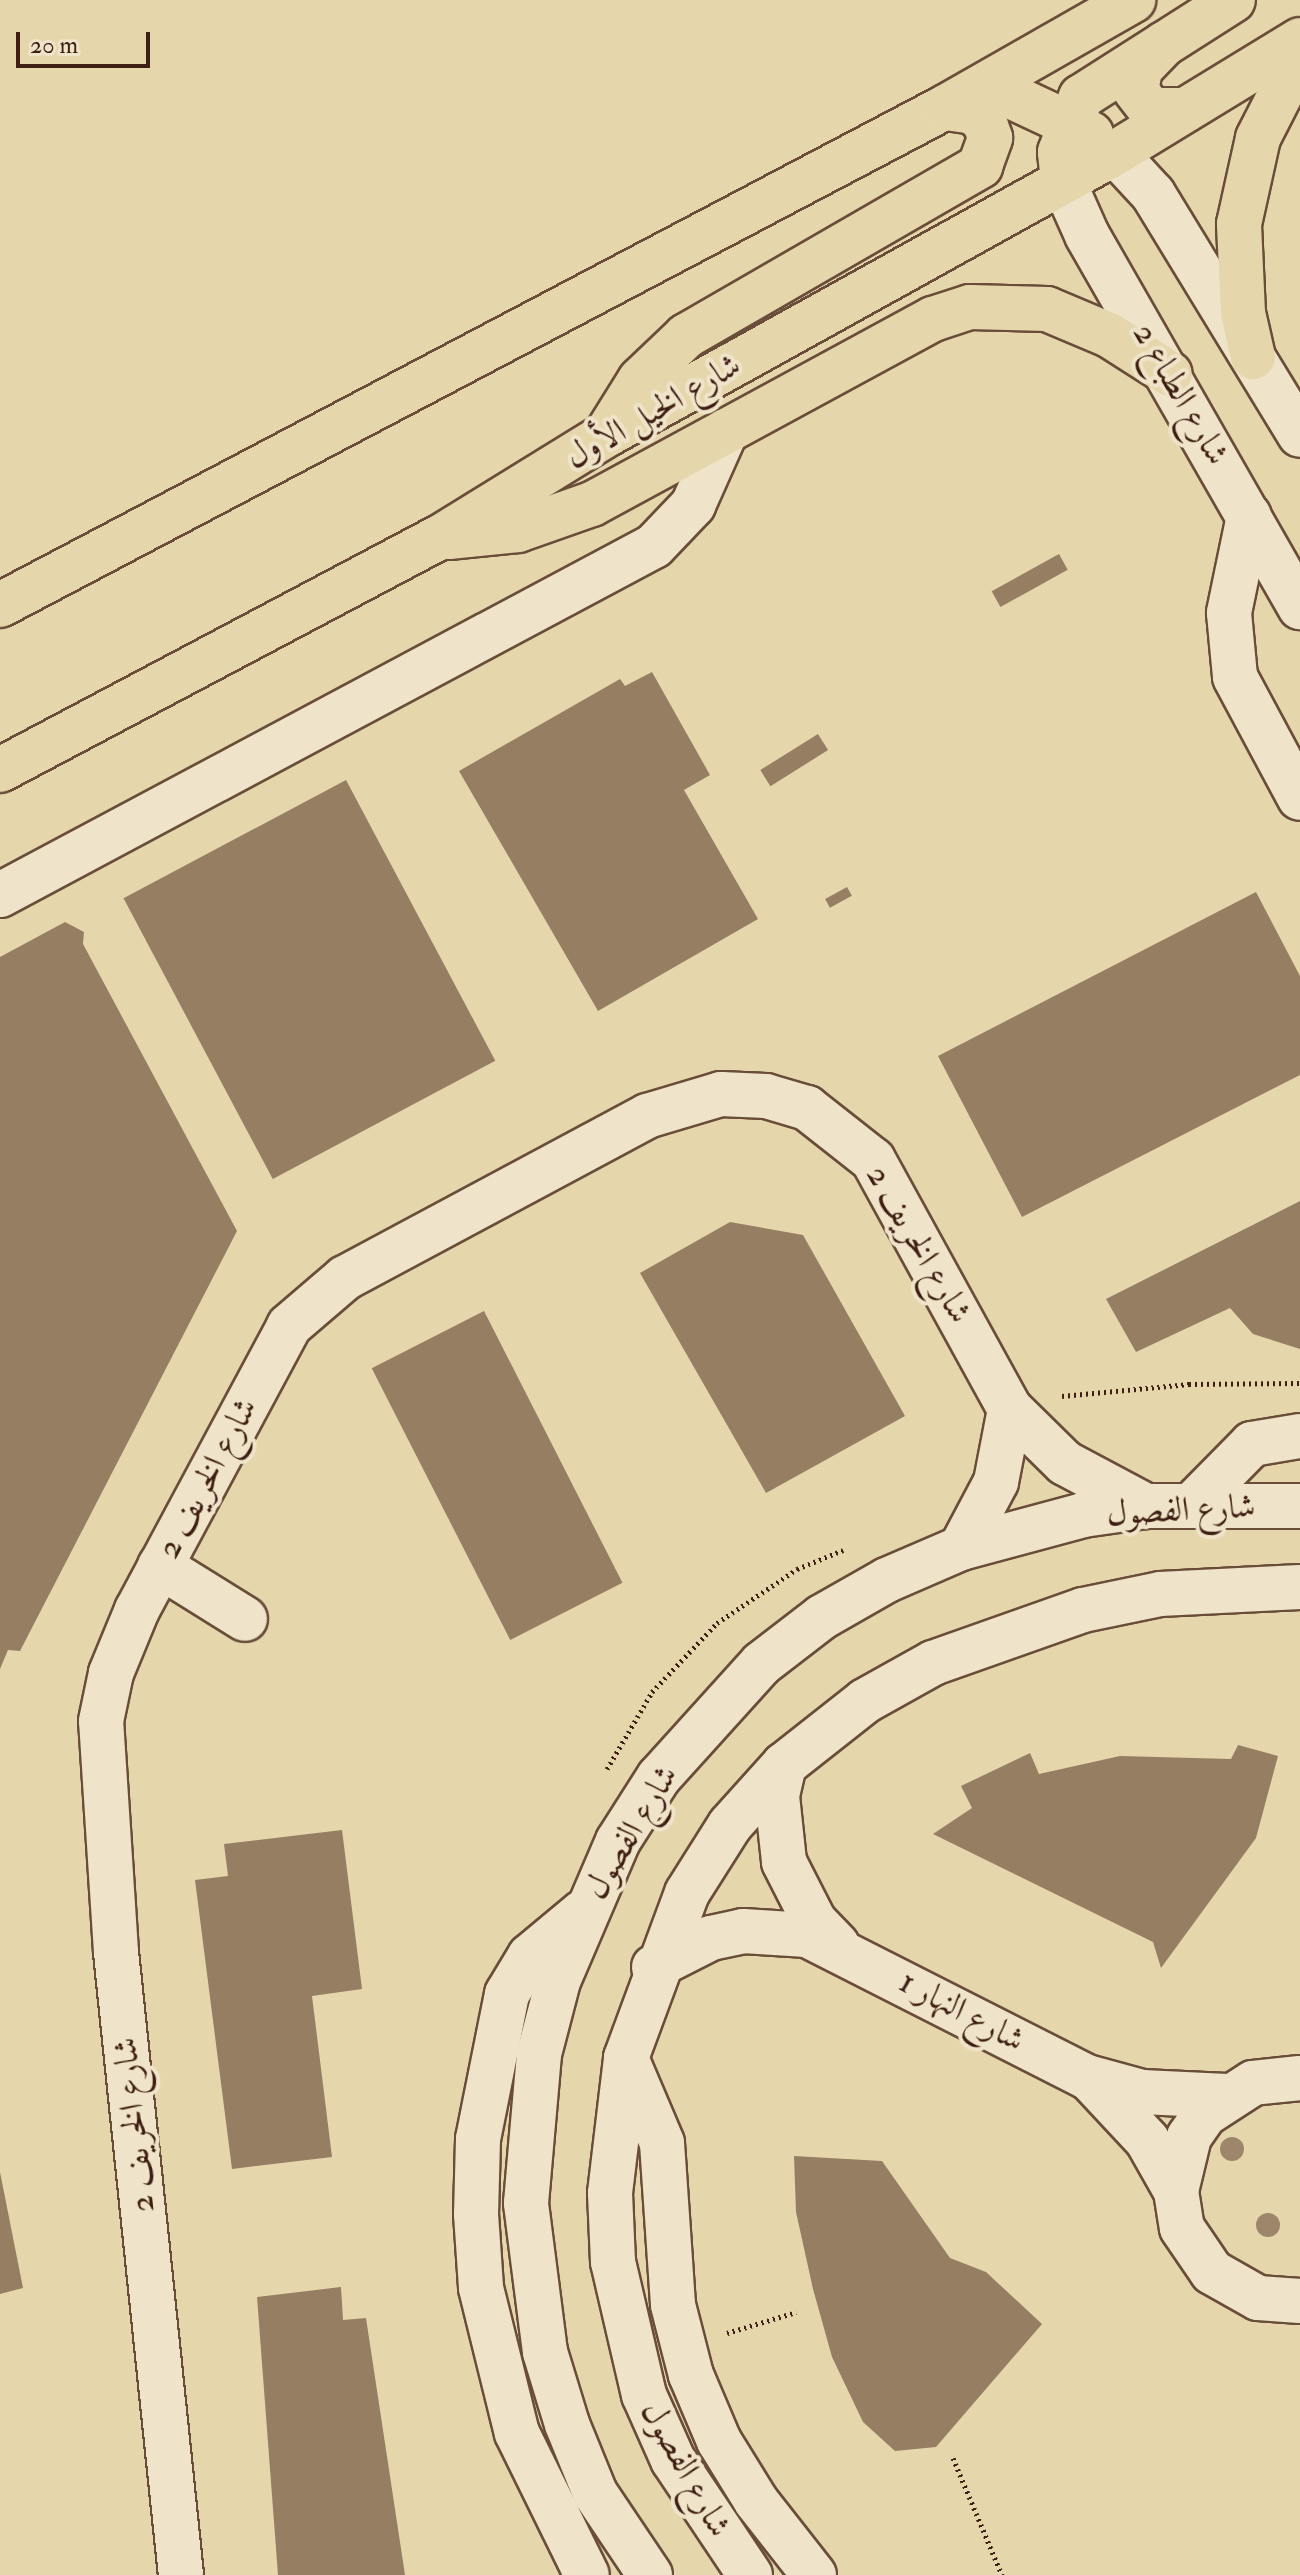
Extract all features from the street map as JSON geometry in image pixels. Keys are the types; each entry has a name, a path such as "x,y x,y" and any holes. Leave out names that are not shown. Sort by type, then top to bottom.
{"main road":[{"path":"9,595 944,108 1133,0"},
{"path":"1063,181 1060,152 1067,121 1101,79 1233,0"},
{"path":"1172,37 1140,69 1136,91 1151,110 1185,110"},
{"name":"شارع الخيل الأول","path":"0,770 439,538 606,435 1115,153 1300,40"},
{"path":"1253,357 1238,268 1241,209 1258,138 1300,56"},
{"path":"987,85 1067,121 1115,153"},
{"path":"606,435 640,380 686,336 980,166 990,138 985,123 960,107 944,108"},
{"path":"439,538 556,519 933,319 970,307 1047,309 1109,335 1170,374"}],"street":[{"path":"1115,153 1153,194 1300,435"},
{"name":"شارع الطباع 2","path":"1063,181 1300,607"},
{"path":"0,895 654,546 693,505 726,431"},
{"path":"1249,516 1229,613 1235,677 1300,798"},
{"name":"شارع الخريف 2","path":"181,2575 100,1754 111,1673 160,1566 278,1345 318,1298 382,1257 647,1116 721,1094 766,1096 807,1108 873,1160 1010,1409 1065,1463 1146,1506"},
{"path":"961,1548 996,1482 1010,1409"},
{"path":"1193,1504 1252,1444 1300,1436"},
{"name":"شارع الفصول","path":"650,2575 595,2493 567,2424 531,2278 526,2203 535,2083 558,1981 585,1910 659,1777 761,1664 822,1617 961,1548 1022,1529 1146,1506 1300,1506"},
{"path":"160,1566 245,1619"},
{"name":"شارع الفصول","path":"750,2575 673,2460 644,2395 625,2330 610,2193 626,2058 654,1967 687,1893 723,1837 784,1765 865,1701 1006,1633 1160,1594 1300,1587"},
{"name":"شارع النهار 1","path":"784,1765 777,1796 784,1862 814,1921 837,1945"},
{"path":"585,1910 512,1979 488,2066 476,2214 481,2288 517,2433 587,2575"},
{"name":"شارع النهار 1","path":"654,1967 681,1950 743,1931 807,1935 837,1945 1087,2077 1142,2092 1227,2096"},
{"path":"626,2058 662,2143 665,2233 684,2346 719,2441 814,2575"},
{"name":"شارع النهار 1","path":"1087,2077 1130,2117 1176,2191"},
{"path":"1300,2078 1253,2083 1227,2096 1189,2137 1176,2191 1182,2228 1212,2272 1258,2298 1300,2301"}],"path":[{"path":"684,2346 796,2312"},
{"path":"953,2458 1002,2575"}],"building":[{"path":"1059,554 1068,570 1000,607 992,591"},
{"path":"652,672 710,775 684,790 758,919 598,1011 459,771 620,679 625,686"},
{"path":"818,734 828,750 770,786 760,770"},
{"path":"346,780 495,1061 273,1179 123,898"},
{"path":"847,887 852,896 830,908 825,899"},
{"path":"1256,892 1300,976 1300,1075 1022,1217 938,1056"},
{"path":"65,922 84,932 83,944 237,1231 20,1651 8,1650 0,1669 0,957"},
{"path":"1300,1201 1300,1349 1253,1334 1230,1308 1136,1352 1106,1299"},
{"path":"730,1222 803,1235 905,1416 766,1493 640,1273"},
{"path":"484,1311 622,1583 510,1640 372,1368"},
{"path":"1238,1745 1278,1756 1256,1838 1161,1968 1153,1942 933,1834 972,1808 961,1786 1030,1753 1039,1774 1120,1756 1231,1759"},
{"path":"342,1830 362,1989 312,1996 332,2157 232,2169 195,1880 228,1876 224,1844"},
{"path":"794,2156 882,2161 950,2258 986,2272 1042,2324 936,2447 895,2451 863,2422 832,2357 813,2289 796,2212"},
{"path":"0,2172 23,2288 0,2294"},
{"path":"341,2287 343,2320 366,2318 405,2575 278,2575 257,2297"}]}
